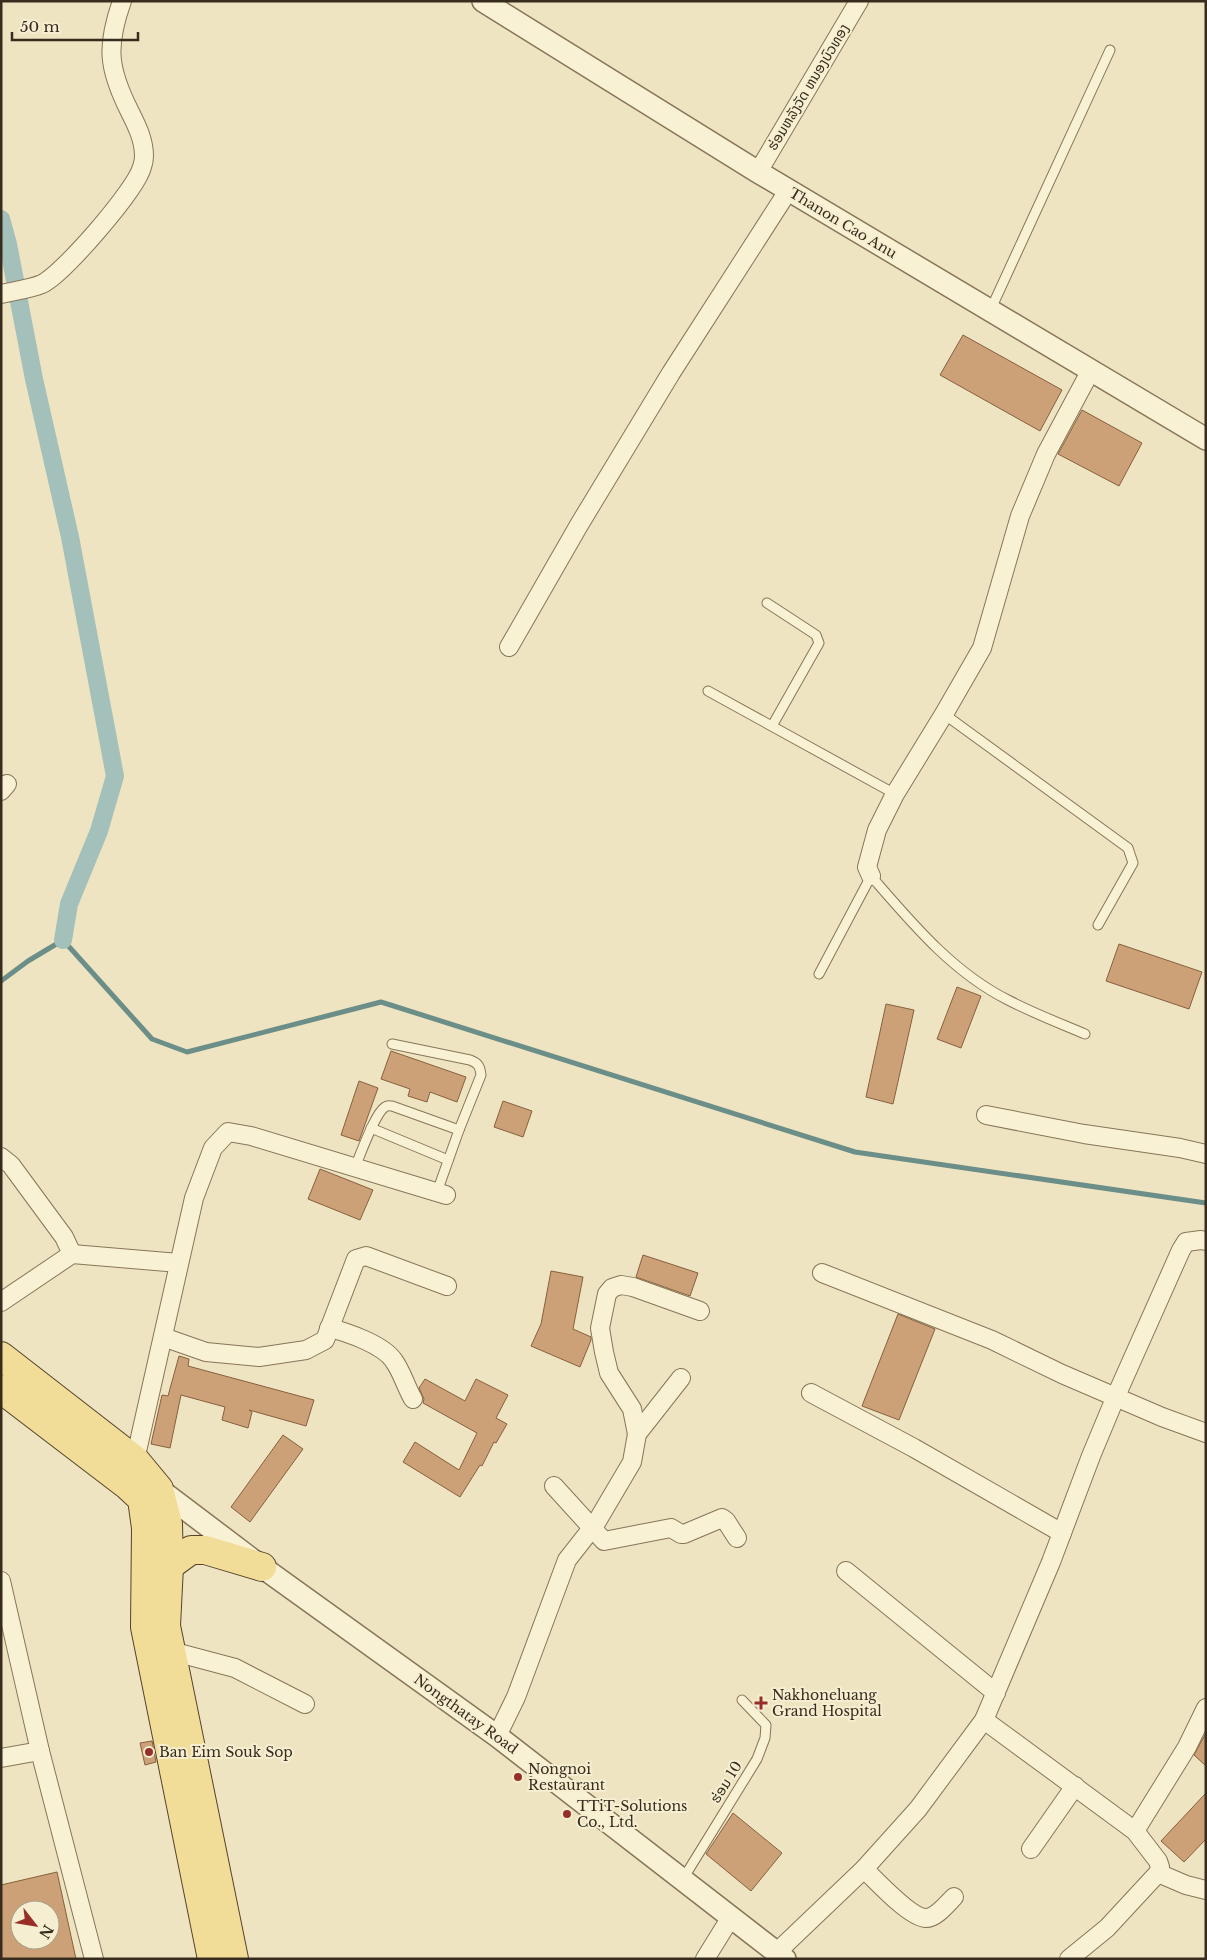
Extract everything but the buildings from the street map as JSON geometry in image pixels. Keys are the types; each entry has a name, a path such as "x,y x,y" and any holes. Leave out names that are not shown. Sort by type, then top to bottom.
{"main road":[{"path":"1,1356 135,1460 150,1494 169,1566 166,1626 234,1959"},
{"path":"1,1388 128,1485 150,1494"},
{"path":"157,1526 145,1627 212,1959"},
{"path":"169,1566 190,1550 205,1550 262,1567"}],"street":[{"path":"7,293 42,284 60,271 97,231 136,180 142,168 144,155 142,139 118,88 110,57 113,26 122,1"},
{"name":"Thanon Cao Anu","path":"483,1 788,191 1206,439"},
{"name":"ຮ່ອມຫລັງວັດ ຫນອງບົວທອງ","path":"758,172 854,3"},
{"path":"509,647 578,525 671,373 788,191"},
{"path":"871,876 867,867 877,830 894,794 944,714 982,648 1020,516 1046,454 1091,370"},
{"path":"986,1115 1084,1134 1180,1148 1206,1154"},
{"path":"135,1460 194,1198 213,1148 228,1132 251,1136 442,1193"},
{"path":"1,1157 11,1165 57,1227 72,1254"},
{"path":"781,1955 864,1869 918,1809 984,1720 1062,1533 1116,1396 1181,1250 1186,1242 1206,1240"},
{"path":"1,1302 72,1254 179,1263"},
{"path":"162,1337 206,1352 258,1357 306,1350 324,1340 356,1260 366,1256 447,1286"},
{"path":"822,1273 992,1340 1062,1374 1162,1417 1206,1433"},
{"path":"497,1736 516,1697 567,1560 592,1528 632,1462 637,1434 632,1410 609,1373 600,1328 607,1294 612,1288 621,1285 633,1287 700,1310"},
{"path":"329,1328 350,1333 379,1348 394,1359 413,1399"},
{"path":"637,1434 681,1378"},
{"path":"811,1393 914,1448 1062,1533"},
{"path":"554,1486 606,1541 671,1528 684,1534 722,1518 737,1538"},
{"path":"150,1494 262,1567"},
{"path":"157,1526 199,1532 262,1567"},
{"name":"Nongthatay Road","path":"262,1567 497,1736 781,1955"},
{"path":"846,1571 996,1693"},
{"path":"1,1581 40,1751 94,1959"},
{"path":"171,1652 235,1668 305,1704"},
{"path":"1135,1831 1187,1747 1206,1708"},
{"path":"984,1720 1135,1831 1158,1860 1160,1866 1158,1873 1107,1928 1069,1959"},
{"path":"1,1758 40,1751"},
{"path":"1031,1849 1075,1786"},
{"path":"864,1869 918,1916 926,1918 936,1914 954,1897"},
{"path":"1158,1873 1186,1885 1206,1890"},
{"path":"706,1959 731,1917"}],"lane":[{"path":"990,311 1110,50"},
{"path":"767,603 816,635 820,643 772,726"},
{"path":"708,691 894,794"},
{"path":"944,714 1128,848 1133,863 1098,926"},
{"path":"819,974 871,876 920,932 962,970 1007,1000 1085,1034"},
{"path":"392,1044 470,1060 477,1063 480,1068 480,1075 448,1160 442,1193"},
{"path":"355,1167 371,1128 381,1110 388,1106 459,1130"},
{"path":"371,1128 448,1160"},
{"name":"ຮ່ອມ 10","path":"682,1879 757,1759 765,1738 766,1725 742,1700"}],"waterway":[{"path":"1,219 8,244 34,379 70,537 115,776 99,831 69,904 63,940"},
{"path":"1,981 28,961 63,940 152,1039 187,1052 381,1002 855,1152 1206,1203"}],"place":[{"name":"Nakhoneluang Grand Hospital","path":"761,1703"},
{"name":"Ban Eim Souk Sop","path":"149,1752"},
{"name":"Nongnoi Restaurant","path":"518,1777"},
{"name":"TTiT-Solutions Co., Ltd.","path":"567,1814"}]}
